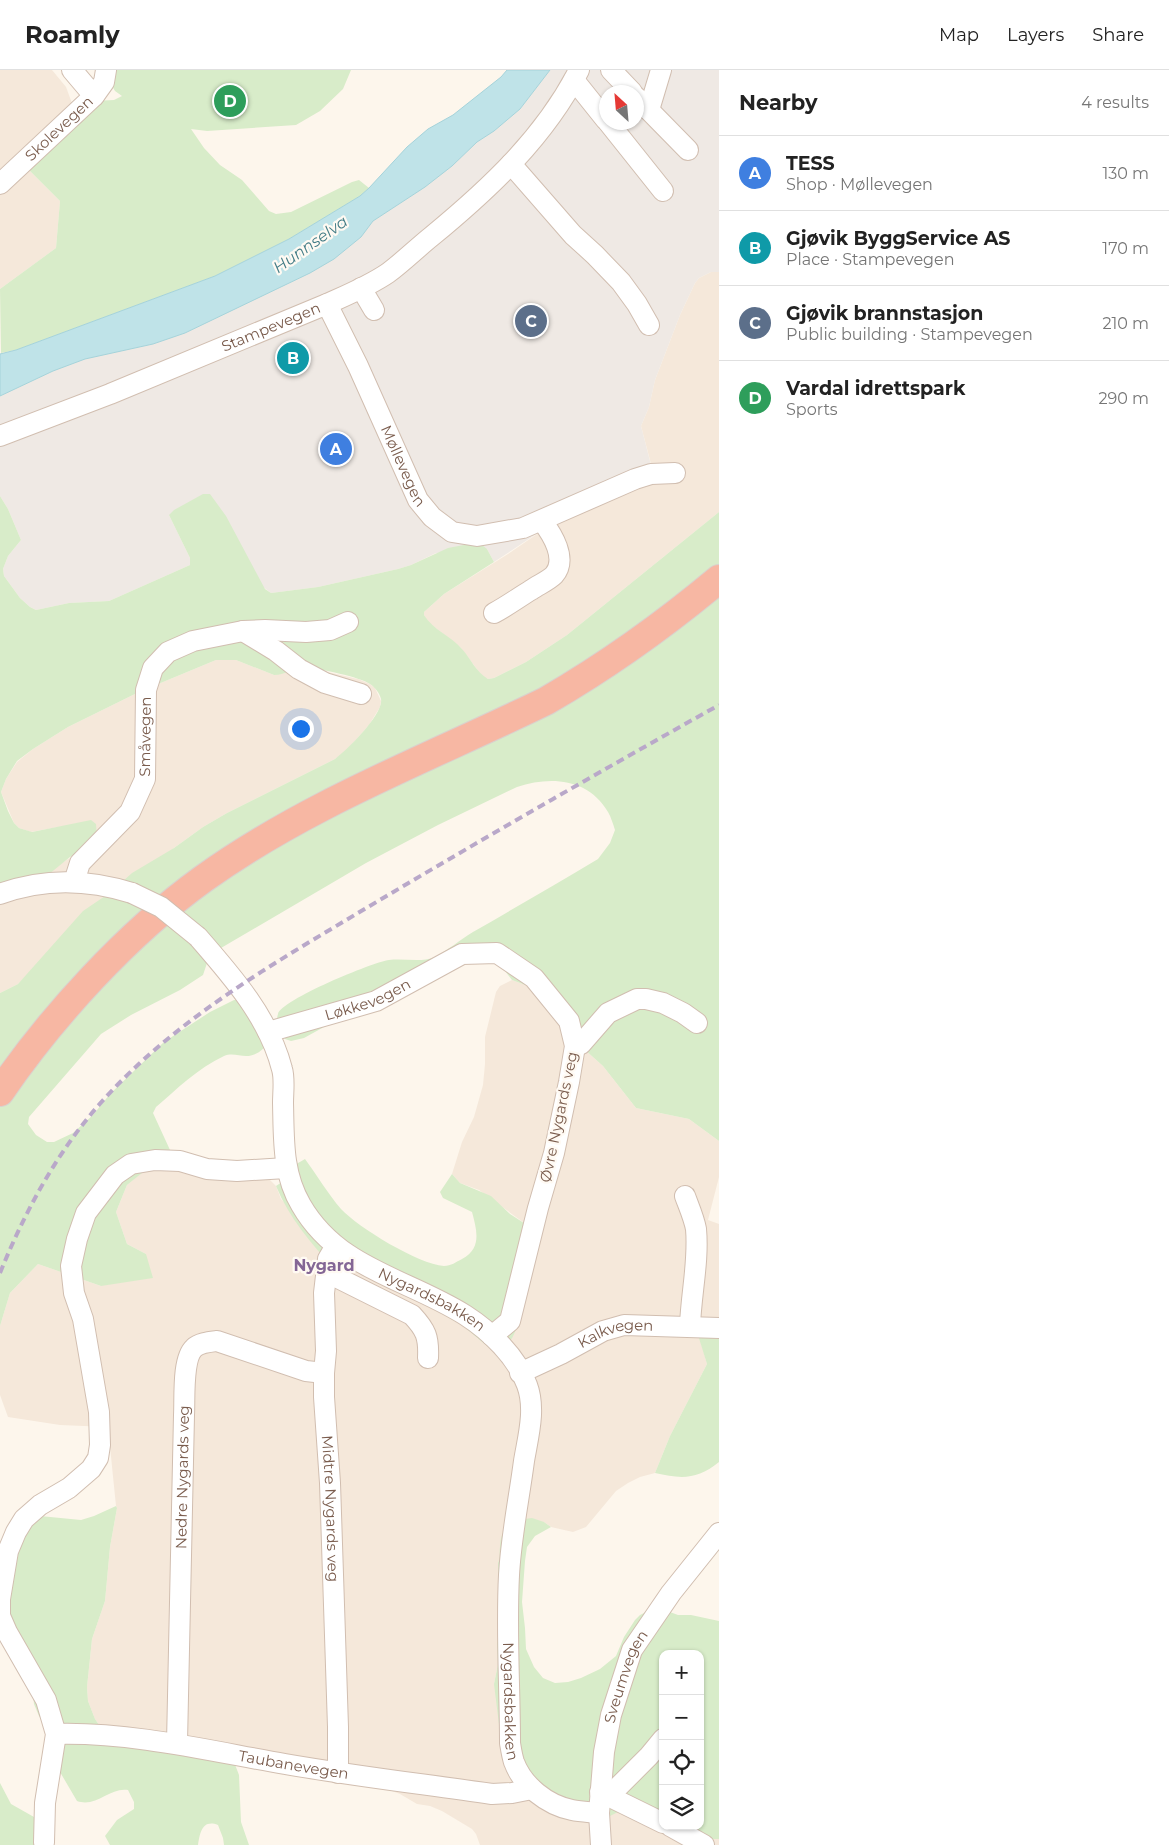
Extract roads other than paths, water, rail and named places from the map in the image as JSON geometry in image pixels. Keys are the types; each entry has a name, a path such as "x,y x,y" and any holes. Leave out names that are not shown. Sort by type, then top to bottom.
{"highway":[{"path":"0,1092 31,1051 96,975 160,914 204,878 296,821 546,701 569,688 636,644 719,579"}],"street":[{"name":"Skolevegen","path":"0,184 94,96 72,70"},
{"path":"94,96 104,82 106,70"},
{"path":"611,70 625,85"},
{"path":"644,101 661,70"},
{"path":"577,75 599,109"},
{"name":"Stampevegen","path":"0,436 112,400 327,304 388,273 483,193 511,164 538,133 577,75"},
{"path":"644,104 688,150"},
{"path":"614,130 663,191"},
{"path":"511,164 573,235 596,255 621,282 649,325"},
{"path":"361,288 374,310"},
{"name":"Møllevegen","path":"327,304 358,366 418,500 432,518 452,532 477,536 523,528 635,479 652,474 674,473"},
{"path":"494,613 556,573 559,564 557,548 552,534 542,521"},
{"name":"Småvegen","path":"74,882 80,863 130,812 145,779 146,690 153,668 168,652 193,641 243,631 306,632 330,630 348,622"},
{"path":"243,631 276,651 300,669 326,683 361,694"},
{"name":"Nygardsbakken","path":"0,894 41,884 74,882 104,885 132,893 160,907 198,937 247,996 268,1032 283,1071 286,1168 293,1190 308,1218 335,1247 357,1262 431,1295 467,1316 492,1336 510,1356 527,1385 530,1398 531,1420 512,1541 509,1575 510,1743 513,1761 521,1776 532,1789 556,1805 572,1810 599,1814"},
{"name":"Øvre Nygards veg","path":"462,954 497,953 534,978 569,1021 575,1046 554,1153 538,1208 510,1321 492,1336"},
{"name":"Løkkevegen","path":"268,1032 376,1001 462,954"},
{"path":"575,1046 581,1044 608,1013 637,999 646,998 663,1003 683,1013 697,1023"},
{"path":"44,1842 45,1803 56,1734 46,1700 7,1632 0,1616 0,1599 8,1551 24,1519 40,1505 69,1488 90,1469 98,1458 100,1445 99,1412 83,1319 74,1293 71,1266 77,1239 86,1213 115,1175 131,1164 155,1160 180,1161 207,1169 237,1171 286,1168"},
{"path":"685,1196 696,1230 694,1288 690,1326"},
{"name":"Midtre Nygards veg","path":"335,1247 328,1259 324,1293 326,1351 324,1397 330,1483 338,1773"},
{"name":"Nygardsbakken","path":"326,1272 412,1315 422,1326 427,1337 428,1358"},
{"name":"Kalkvegen","path":"520,1373 561,1354 603,1331 624,1325 719,1328"},
{"name":"Nedre Nygards veg","path":"176,1744 186,1367 190,1354 194,1347 217,1341 306,1371 324,1373"},
{"name":"Sveumvegen","path":"601,1845 599,1814 605,1794 604,1752 611,1716 632,1650 671,1593 719,1533"},
{"name":"Taubanevegen","path":"56,1734 78,1733 176,1744 338,1773 492,1794 532,1789"},
{"path":"659,1820 605,1794 649,1756 662,1740"},
{"path":"677,1830 704,1845"}],"water":[{"name":"Hunnselva","path":"507,70 550,70 520,109 494,131 477,142 452,166 425,187 373,221 361,237 334,259 310,273 185,333 153,344 85,359 53,371 0,396 0,354 16,350 215,276 289,239 360,196 407,147 428,129 453,115 501,77"}],"railway":[{"path":"0,1273 21,1226 45,1180 73,1137 106,1097 134,1068 165,1041 197,1016 264,970 499,830 719,705"}],"place":[{"name":"Vardal idrettspark","path":"230,101"},
{"name":"Gjøvik brannstasjon","path":"531,321"},
{"name":"Gjøvik ByggService AS","path":"293,358"},
{"name":"TESS","path":"336,449"}],"district":[{"name":"Nygard","path":"324,1265"}]}
